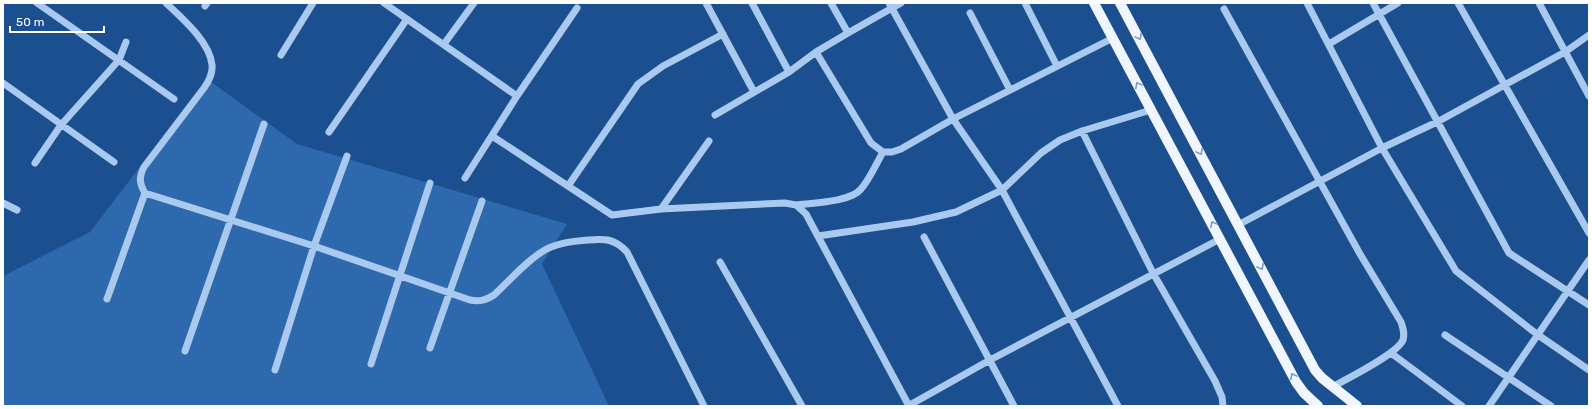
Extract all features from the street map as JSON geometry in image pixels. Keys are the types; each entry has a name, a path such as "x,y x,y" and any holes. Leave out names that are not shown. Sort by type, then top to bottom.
{"main road":[{"path":"1094,3 1296,382 1304,393 1317,406"},
{"path":"1120,3 1315,370 1332,387 1357,406"}],"street":[{"path":"37,3 174,99"},
{"path":"166,3 197,33 210,55 213,66 211,77 204,88 144,167 140,175 140,185 145,193 314,246 478,302 486,300 494,295 538,255 550,247 566,242 604,239 613,241 627,252 704,406"},
{"path":"281,55 313,3"},
{"path":"384,3 518,96"},
{"path":"444,44 474,3"},
{"path":"706,3 754,92"},
{"path":"752,3 789,72"},
{"path":"831,3 848,33"},
{"path":"715,115 789,72 816,52 890,6 901,3"},
{"path":"1024,3 1057,66"},
{"path":"1307,3 1382,148 1456,271 1538,335 1589,370"},
{"path":"1373,3 1439,121 1509,253 1589,305"},
{"path":"1329,44 1398,3"},
{"path":"1458,3 1589,234"},
{"path":"1539,3 1589,96"},
{"path":"890,6 953,119 1002,190 1118,406"},
{"path":"465,178 577,8"},
{"path":"1224,9 1321,181 1360,254 1401,322 1405,332 1402,341 1391,353 1332,387"},
{"path":"970,13 1010,90"},
{"path":"329,132 407,19"},
{"path":"568,186 638,84 663,66 723,34"},
{"path":"1238,225 1382,148 1439,121 1564,52 1589,35"},
{"path":"816,52 871,143 883,152 892,152 901,149 953,119 1113,38"},
{"path":"36,163 61,125 119,60 126,42"},
{"path":"3,83 114,162"},
{"path":"818,236 913,222 956,212 1002,190 1041,153 1060,140 1082,131 1152,110"},
{"path":"185,351 264,124"},
{"path":"1082,131 1153,273 1215,381 1222,397 1223,406"},
{"path":"492,136 612,215 661,209 785,203 796,205 840,199 854,195 860,191 883,152"},
{"path":"661,209 709,141"},
{"path":"275,370 314,246 347,156"},
{"path":"371,364 430,183"},
{"path":"107,299 145,193"},
{"path":"430,348 482,201"},
{"path":"3,203 17,210"},
{"path":"796,205 806,214 909,406 990,360 1220,238"},
{"path":"924,237 1014,406"},
{"path":"1489,406 1589,260"},
{"path":"720,262 802,406"},
{"path":"1445,335 1552,406"},
{"path":"1391,353 1462,406"}],"shaded area":[{"path":"207,79 297,144 567,224 542,264 609,406 3,406 3,276 90,232"}]}
